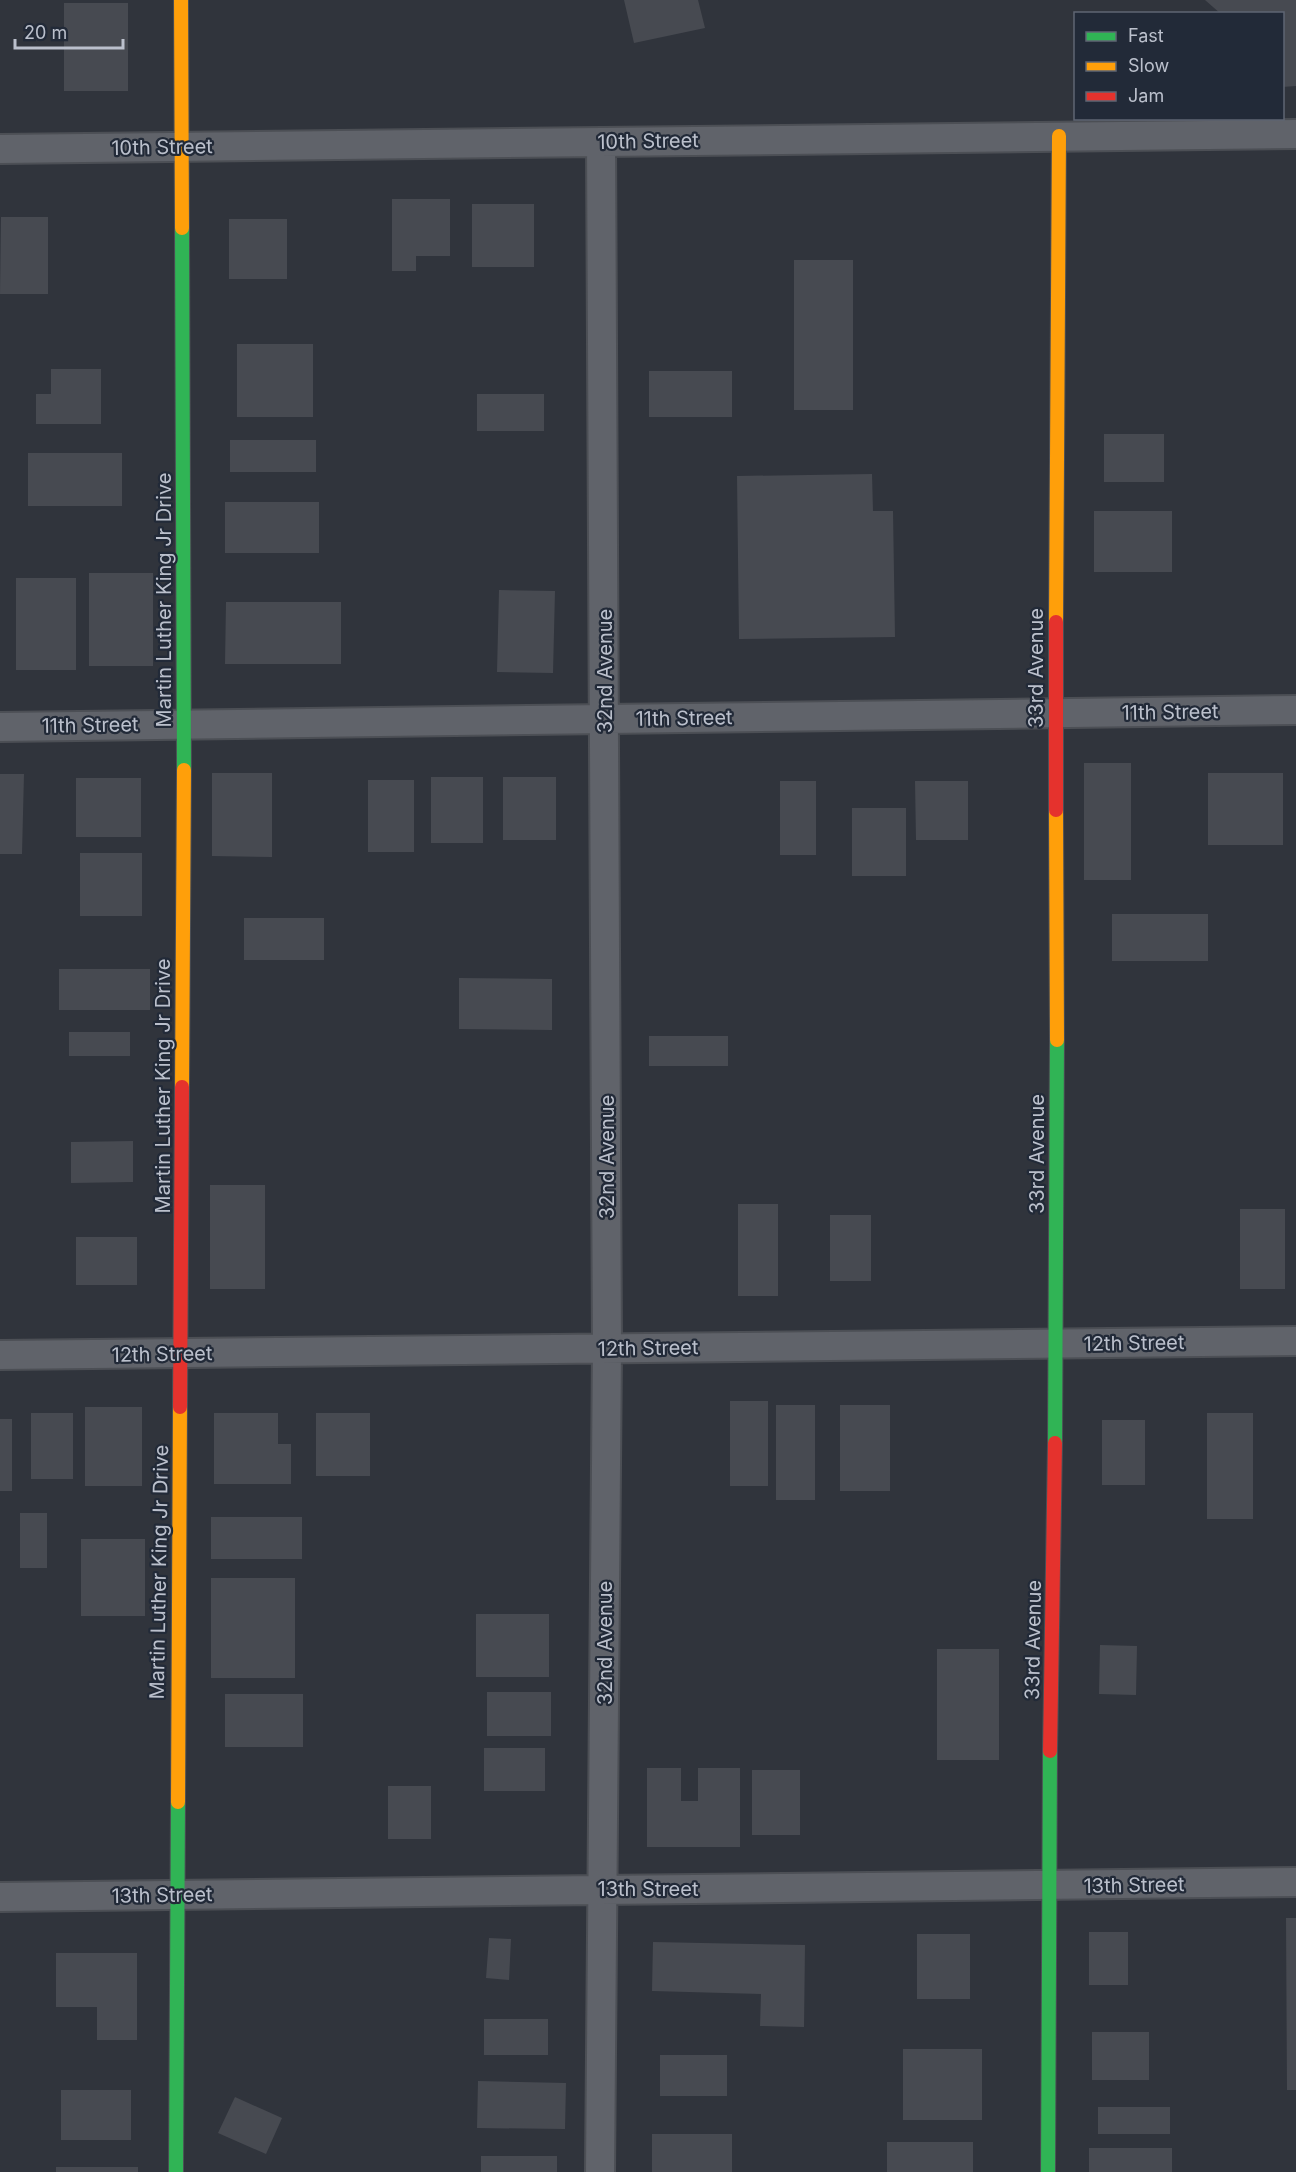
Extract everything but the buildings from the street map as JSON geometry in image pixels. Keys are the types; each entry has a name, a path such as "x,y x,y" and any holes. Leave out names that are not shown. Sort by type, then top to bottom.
{"street":[{"name":"Martin Luther King Jr Drive","path":"176,2172 175,1895 181,1354 184,724 182,0"},
{"name":"10th Street","path":"0,149 1296,134"},
{"name":"33rd Avenue","path":"1048,2172 1048,1886 1057,1344 1056,713 1059,136"},
{"name":"32nd Avenue","path":"600,2172 607,1349 601,142"},
{"name":"11th Street","path":"0,727 1296,710"},
{"name":"12th Street","path":"0,1356 1296,1341"},
{"name":"13th Street","path":"0,1897 1296,1882"}],"traffic: fast":[{"path":"182,228 184,770"},
{"path":"1055,1443 1057,1040"},
{"path":"1048,2172 1050,1751"},
{"path":"176,2172 178,1802"}],"traffic: slow":[{"path":"181,0 182,228"},
{"path":"1056,622 1059,136"},
{"path":"182,1087 184,770"},
{"path":"1056,810 1057,1040"},
{"path":"178,1802 180,1407"}],"traffic: jam":[{"path":"1056,622 1056,810"},
{"path":"180,1407 182,1087"},
{"path":"1050,1751 1055,1443"}]}
